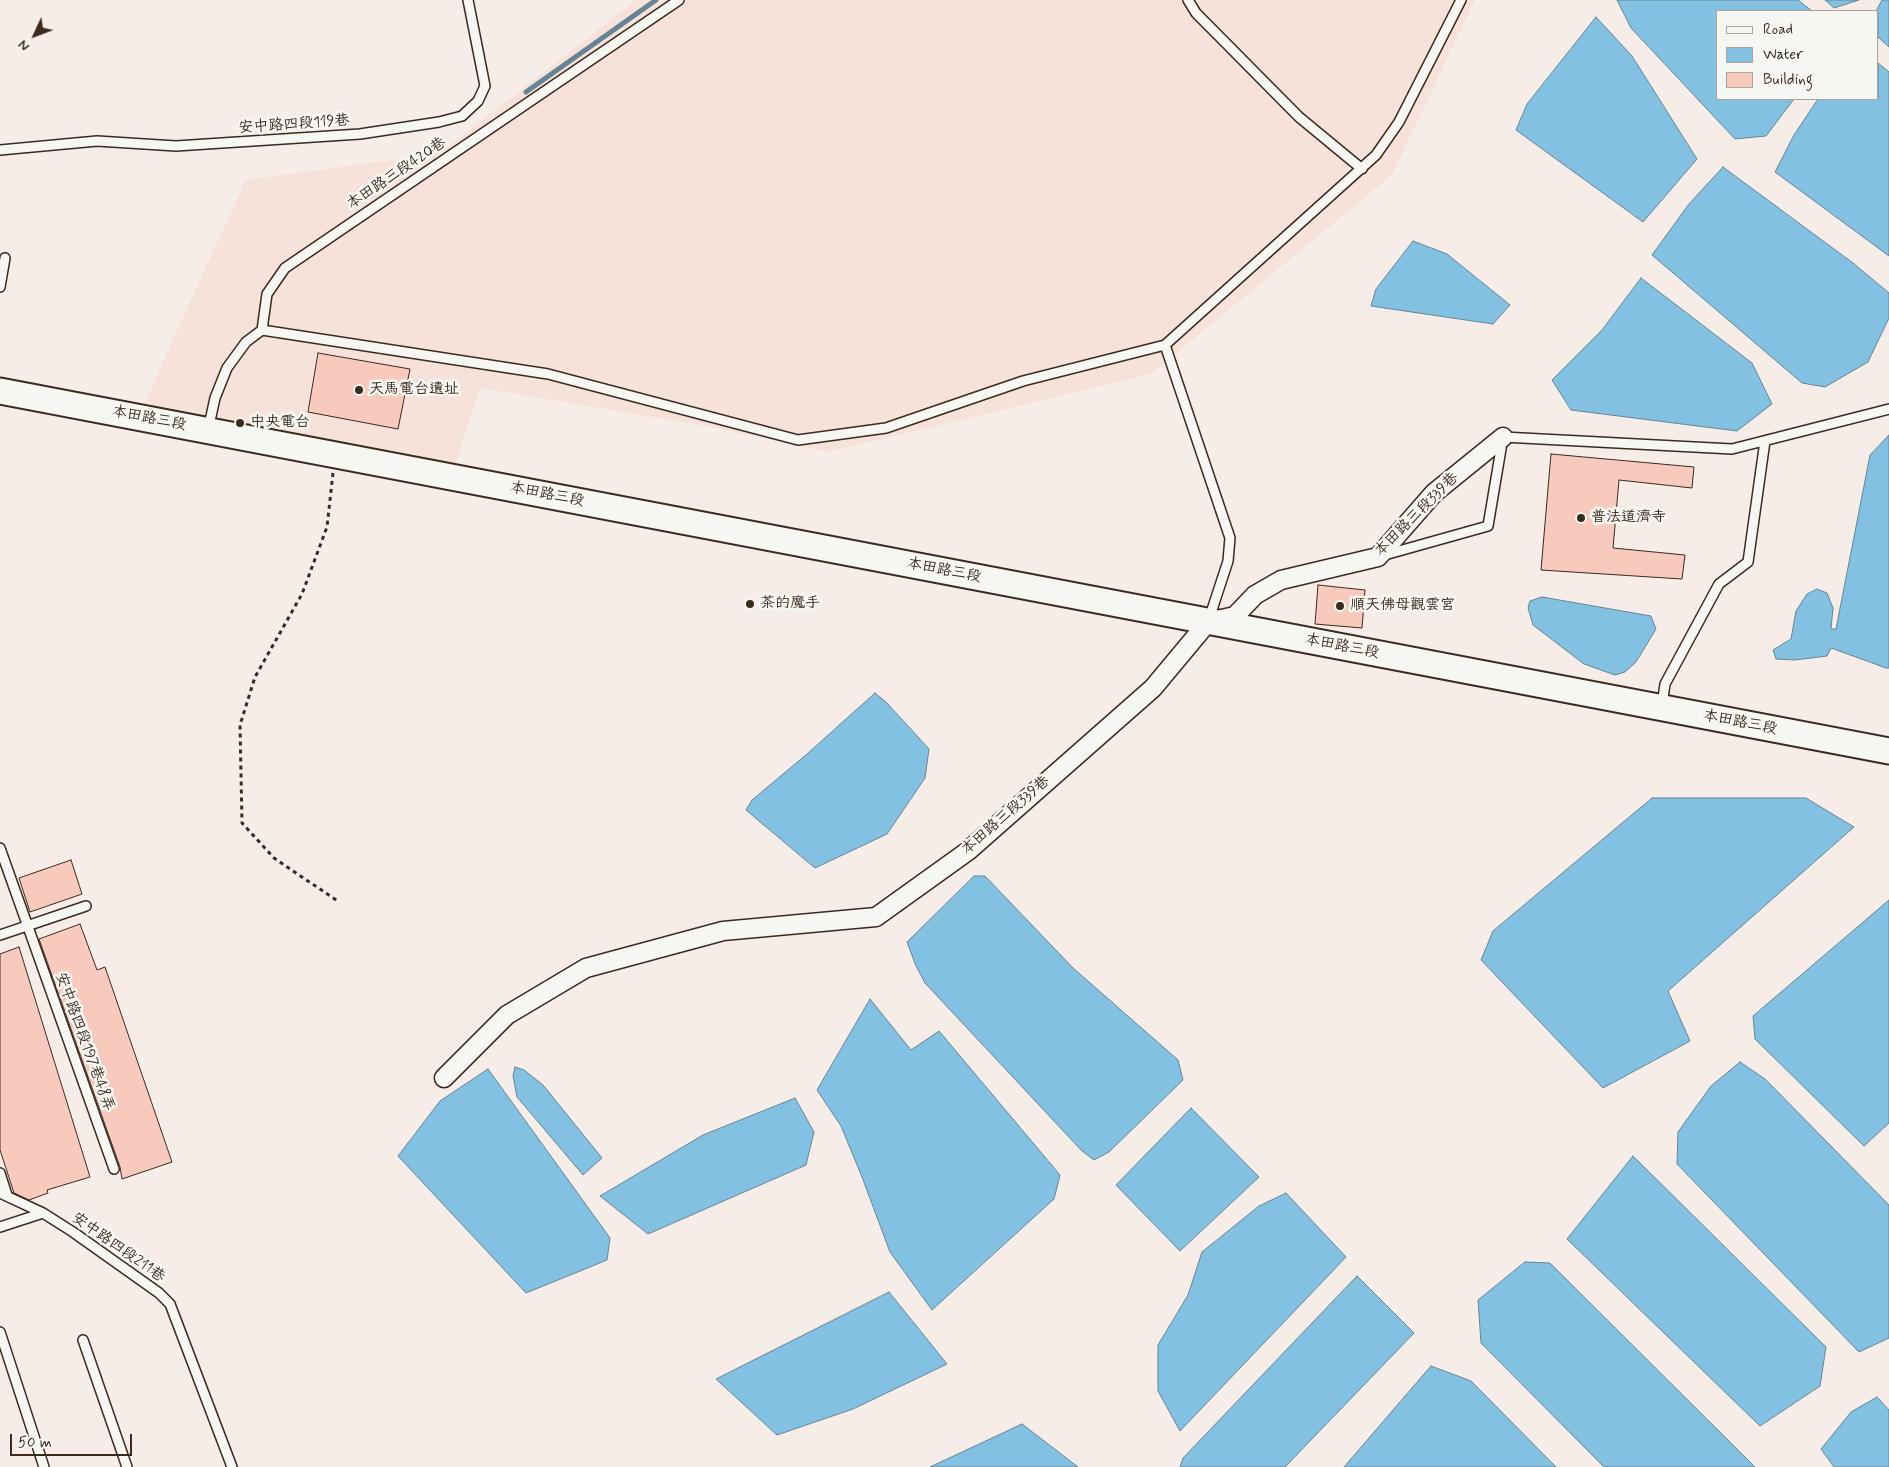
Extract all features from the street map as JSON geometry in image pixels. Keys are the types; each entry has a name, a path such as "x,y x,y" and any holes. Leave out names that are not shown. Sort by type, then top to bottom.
{"street":[{"name":"本田路三段","path":"0,391 1889,751"},
{"name":"本田路三段339巷","path":"444,1078 507,1015 586,968 723,930 876,916 968,851 1146,694 1208,622 1235,616 1255,596 1280,580 1378,557 1434,494 1503,437"}],"lane":[{"name":"安中路四段119巷","path":"0,150 97,141 176,146 360,134 439,122 462,116 478,101 485,86 468,0"},
{"name":"本田路三段420巷","path":"262,330 267,294 285,268 679,0"},
{"path":"1188,0 1196,13 1299,118 1362,169"},
{"path":"208,431 215,398 227,368 246,342 262,330 548,374 798,440 886,428 1023,381 1165,345 1376,155 1399,122 1460,0"},
{"path":"0,287 5,258"},
{"path":"1165,345 1230,538 1228,562 1208,622"},
{"path":"1378,557 1488,526 1503,437 1732,449 1889,409"},
{"path":"1661,708 1665,684 1719,584 1748,562 1765,441"},
{"name":"安中路四段197巷48弄","path":"0,848 114,1168"},
{"path":"0,934 86,906"},
{"path":"0,1173 3,1194"},
{"name":"安中路四段211巷","path":"3,1194 43,1213 73,1232 159,1293 170,1304 232,1467"},
{"path":"0,1227 43,1213"},
{"path":"0,1332 44,1467"},
{"path":"83,1340 127,1467"}],"path":[{"path":"336,455 327,527 302,594 255,678 240,724 242,824 274,858 339,902"}],"shaded area":[{"path":"636,0 1475,0 1392,175 1151,374 828,452 706,426 480,388 452,474 140,414 246,180 440,153"}],"water":[{"path":"1617,0 1798,0 1811,10 1716,10 1716,100 1793,100 1766,136 1735,139 1631,28"},
{"path":"1825,0 1859,0 1834,8"},
{"path":"1882,0 1889,0 1889,47 1879,38 1879,10 1877,10"},
{"path":"1596,17 1632,56 1697,159 1643,222 1516,130 1527,104"},
{"path":"1879,64 1889,72 1889,256 1775,172 1794,135 1817,100 1879,100"},
{"path":"1723,167 1853,263 1889,293 1889,318 1868,362 1825,387 1802,383 1652,255 1689,204"},
{"path":"1413,241 1447,254 1510,305 1493,324 1371,306 1376,289"},
{"path":"1641,278 1752,363 1772,404 1737,431 1571,410 1552,380 1602,330"},
{"path":"1889,435 1889,668 1831,648 1827,656 1795,660 1776,659 1773,650 1791,639 1796,611 1807,594 1817,589 1827,593 1833,608 1831,629 1836,629 1870,455"},
{"path":"1542,597 1651,616 1656,629 1636,662 1625,672 1615,675 1584,664 1533,625 1528,608 1530,601"},
{"path":"875,693 886,702 929,749 925,778 887,834 815,868 746,810 752,800"},
{"path":"1652,798 1806,798 1854,827 1668,991 1690,1041 1603,1088 1481,960 1493,931"},
{"path":"974,876 985,876 1073,968 1178,1060 1183,1080 1109,1152 1094,1160 1082,1151 925,983 916,966 907,942"},
{"path":"1889,900 1889,1123 1864,1146 1755,1039 1753,1016"},
{"path":"870,999 911,1050 939,1031 1060,1175 1054,1199 932,1310 890,1252 841,1126 817,1090"},
{"path":"1740,1062 1765,1079 1889,1205 1889,1338 1859,1352 1677,1164 1678,1132 1711,1086"},
{"path":"515,1067 524,1070 543,1085 602,1158 583,1175 517,1097 513,1076"},
{"path":"488,1069 610,1238 607,1260 526,1293 398,1156 440,1101"},
{"path":"795,1098 814,1132 806,1165 648,1234 600,1196 703,1135"},
{"path":"1191,1108 1259,1177 1180,1251 1116,1185"},
{"path":"1633,1156 1826,1347 1820,1386 1760,1426 1567,1239"},
{"path":"1286,1193 1346,1257 1180,1431 1158,1391 1158,1345 1188,1295 1202,1252 1259,1206"},
{"path":"1525,1262 1550,1263 1755,1467 1604,1467 1481,1343 1478,1300"},
{"path":"1357,1276 1414,1333 1285,1467 1180,1467 1183,1458"},
{"path":"889,1292 947,1364 853,1409 777,1435 716,1379"},
{"path":"1431,1366 1471,1381 1556,1467 1344,1467"},
{"path":"1877,1397 1889,1410 1889,1467 1834,1467 1821,1449 1851,1412"},
{"path":"1022,1424 1078,1467 930,1467"}],"building":[{"name":"天馬電台遺址","path":"318,353 410,369 398,429 308,412"},
{"name":"普法道濟寺","path":"1551,454 1694,467 1692,488 1619,480 1613,548 1685,555 1682,579 1541,570"},
{"name":"順天佛母觀雲宮","path":"1318,585 1365,590 1362,628 1315,624"},
{"path":"71,860 82,894 30,912 19,878"},
{"path":"80,924 97,970 105,967 172,1162 122,1179 120,1167 39,939"},
{"path":"19,947 90,1177 47,1190 48,1193 29,1200 14,1193 0,1150 0,954"}],"waterway":[{"path":"526,92 656,0"}],"place":[{"name":"天馬電台遺址","path":"359,390"},
{"name":"中央電台","path":"240,423"},
{"name":"普法道濟寺","path":"1581,518"},
{"name":"茶的魔手","path":"750,604"},
{"name":"順天佛母觀雲宮","path":"1340,606"}]}
